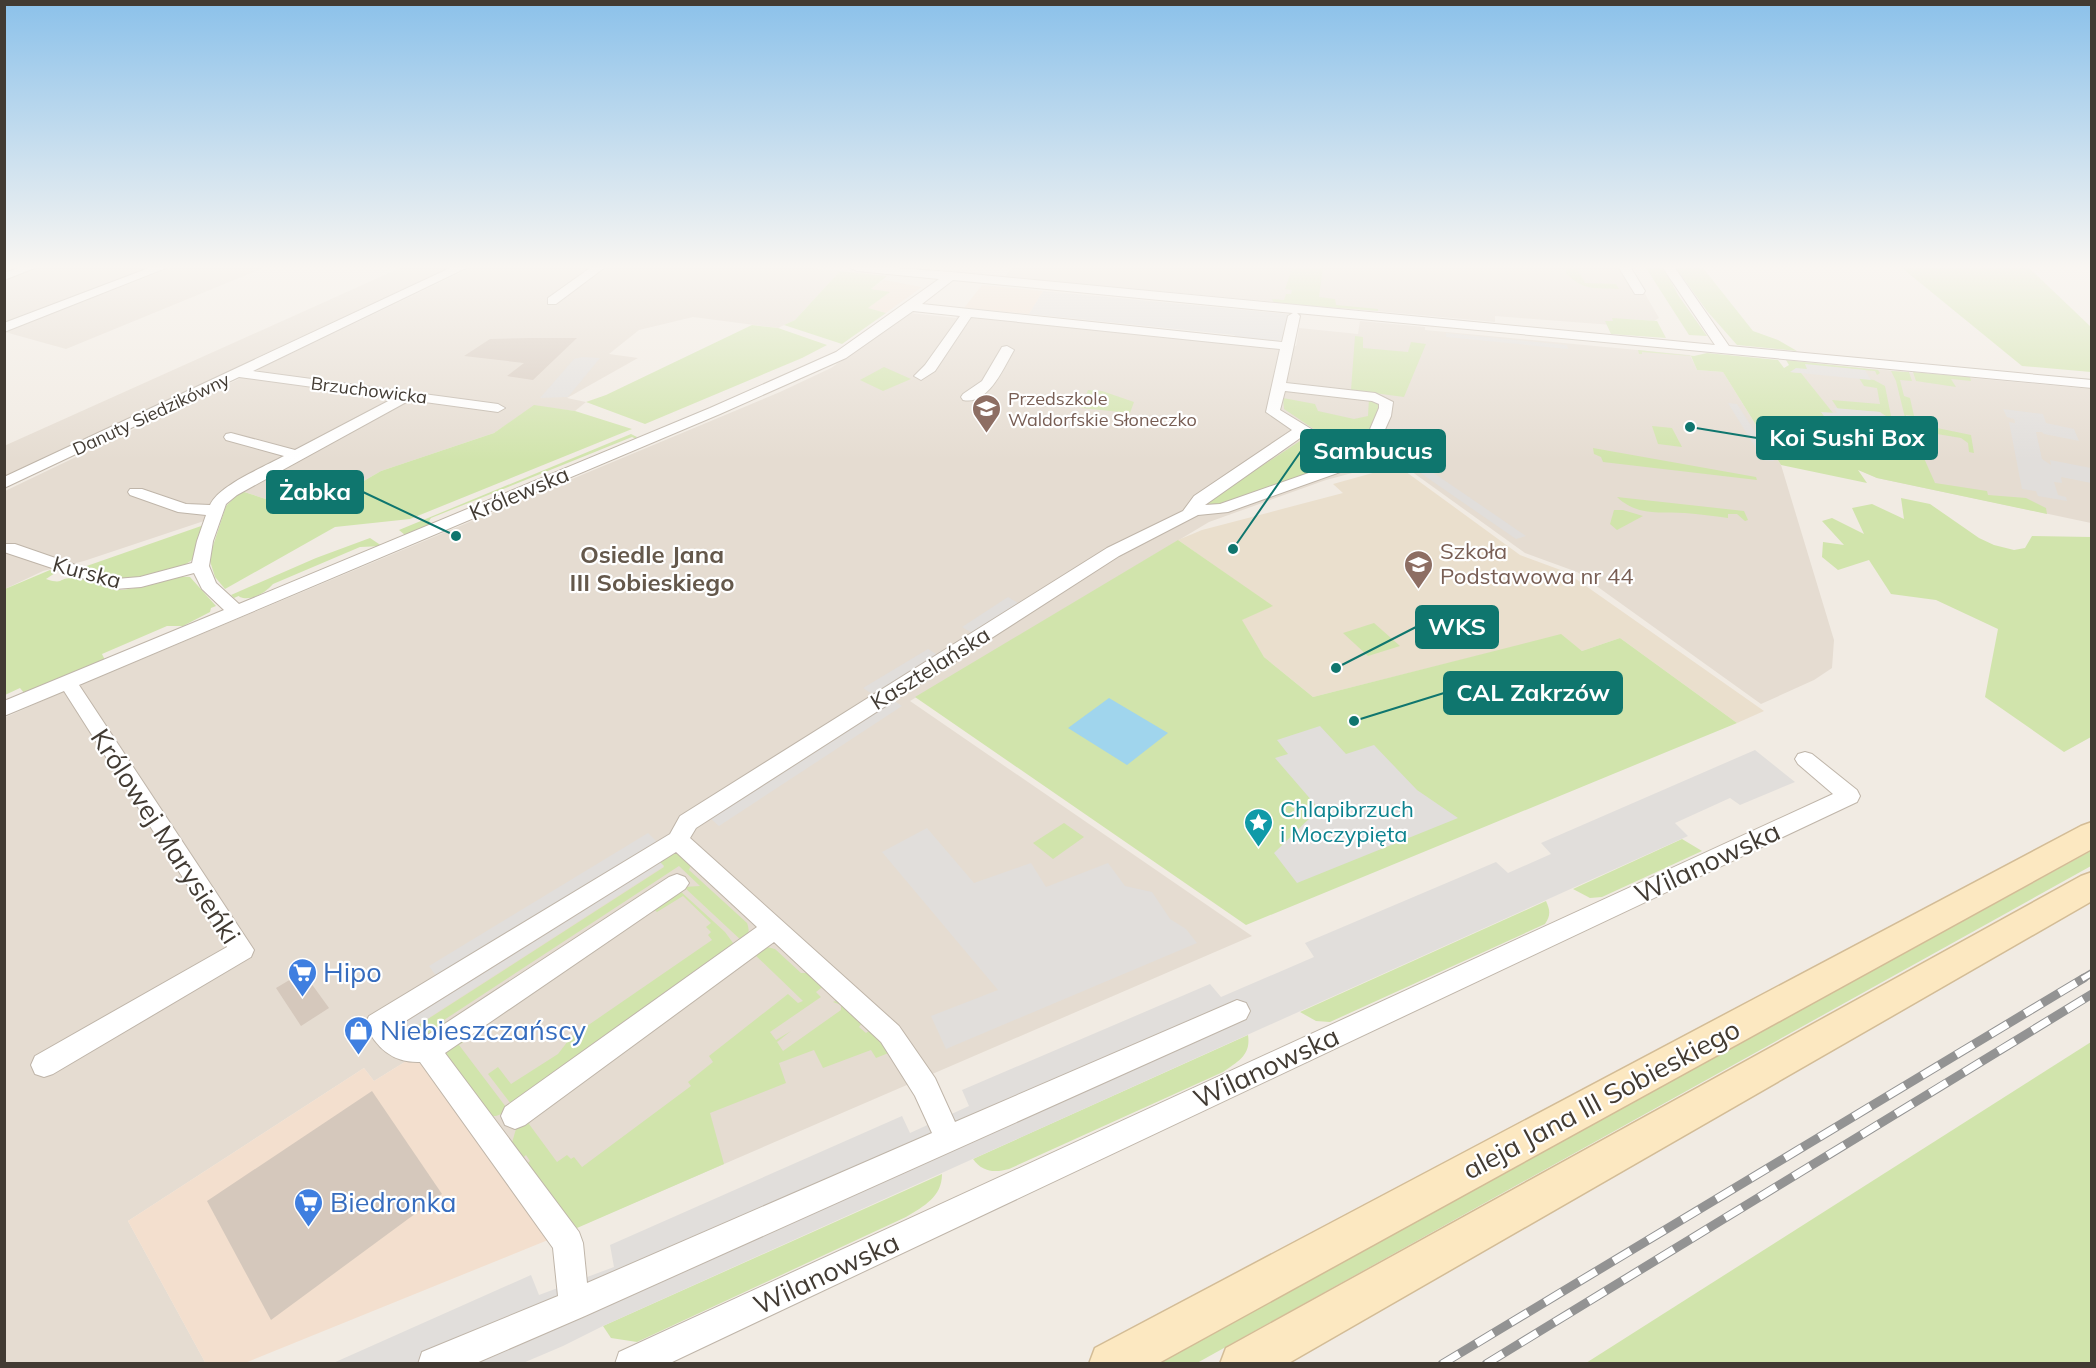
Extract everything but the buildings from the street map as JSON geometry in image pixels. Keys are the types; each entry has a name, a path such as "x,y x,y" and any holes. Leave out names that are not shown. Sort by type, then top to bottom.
{"main road":[{"name":"aleja Jana III Sobieskiego","path":"1111,1364 2091,834"},
{"path":"1242,1364 2091,885"}],"street":[{"name":"Danuty Siedzikówny","path":"4,483 326,332"},
{"name":"Królewska","path":"4,709 715,411 833,359 877,332"},
{"path":"921,376 930,368 955,332"},
{"path":"1150,332 1287,346"},
{"path":"1278,386 1375,397 1386,402 1387,406 1382,422 1366,451 1355,462 1273,412 1278,386 1290,332"},
{"path":"1535,332 2091,384"},
{"path":"1713,332 1725,350"},
{"path":"968,397 980,392 986,386 1007,350"},
{"name":"Brzuchowicka","path":"239,373 498,408"},
{"path":"236,611 208,585 200,566 219,502 231,492 297,455 410,395"},
{"name":"Kasztelańska","path":"1194,510 1200,500 1302,430"},
{"path":"231,437 297,455"},
{"name":"Kasztelańska","path":"678,840 688,822 1113,552 1194,510 1222,510 1355,462"},
{"path":"136,492 184,509 216,510"},
{"name":"Kurska","path":"9,548 115,584 141,582 200,566"},
{"name":"Królowej Marysieńki","path":"44,1065 242,950 67,681"},
{"name":"Wilanowska","path":"631,1364 1849,795 1805,759"},
{"path":"677,883 427,1050 405,1051 389,1038 378,1024 678,840 890,1034 925,1087 948,1137"},
{"path":"515,1116 775,928"},
{"path":"434,1364 574,1305 948,1137 1237,1011"},
{"path":"427,1050 568,1243 574,1305"}],"shaded area":[{"path":"5,332 108,332 66,349"},
{"path":"258,332 313,332 5,477 4,446"},
{"path":"337,332 637,332 609,354 638,358 567,398 586,402 575,411 534,406 494,433 381,471 343,493 336,491 303,511 241,491 226,506 222,515 84,561 43,571 5,589 5,491"},
{"path":"883,332 1142,332 1296,346 1298,332 1358,334 1358,332 1445,332 1690,355 1697,370 1723,372 1781,465 1834,640 1832,668 1814,680 1761,704 1577,572 1525,553 1397,461 1326,480 1209,522 910,701 1252,936 548,1240 416,1055 374,1081 364,1068 128,1221 206,1364 5,1363 4,718 109,671 780,392 831,368"},
{"path":"1203,332 1284,332 1283,339 1276,342 1237,338 1234,335"},
{"path":"1446,333 1567,345 1568,349 1446,337"},
{"path":"600,358 568,397 540,398 574,359"},
{"path":"1809,363 2091,389 2091,523 1877,478 1857,469 1786,372"},
{"path":"1805,364 1865,370 1871,380 1790,372 1796,368 1807,369"},
{"path":"1728,403 1737,404 1774,461 1763,460"},
{"path":"1834,408 1880,412 1885,417 1876,417 1884,427 1868,426 1863,421 1854,421 1855,424 1864,424 1872,435 1862,434 1869,444 1843,442 1821,412 1837,413"},
{"path":"2003,409 2043,414 2046,423 2074,429 2079,441 2036,432 2042,459 2051,465 2050,460 2091,468 2091,483 2061,477 2062,483 2054,482 2058,495 2066,497 2067,501 2038,496 2036,491 2022,489 2009,422 2015,423 2014,419 2007,417"},
{"name":"Szkoła Podstawowa nr 44","path":"1398,466 1520,555 1566,572 1764,711 1737,723 1620,638 1582,651 1561,635 1313,697 1264,657 1241,620 1272,606 1178,540 1202,530 1343,493 1333,484"},
{"path":"1425,467 1526,536 1516,539 1416,470"},
{"path":"1008,597 1018,603 972,633 962,627"},
{"path":"928,649 938,655 872,694 863,688"},
{"path":"893,700 902,706 719,826 710,818"},
{"path":"1320,726 1346,754 1374,745 1417,790 1458,818 1297,883 1274,853 1319,809 1275,758 1288,754 1277,740"},
{"path":"1755,750 1795,782 1740,805 1730,798 1675,823 1688,836 563,1346 523,1363 331,1364 531,1275 539,1295 614,1267 610,1245 902,1116 910,1133 969,1106 962,1090 1210,984 1221,997 1314,957 1305,943 1496,862 1508,873 1551,854 1541,843"},
{"path":"927,828 974,883 1031,863 1046,887 1108,863 1125,886 1152,892 1170,919 1186,929 1197,943 946,1049 931,1016 998,990 882,852"},
{"path":"648,833 657,842 437,977 429,966"},
{"path":"655,857 664,866 402,1035 394,1023"},
{"path":"416,1055 548,1240 245,1363 206,1364 128,1221 364,1068 374,1081"}],"green space":[{"path":"738,332 789,332 827,345 802,358 645,424 586,402 606,395"},
{"path":"805,332 859,332 842,344"},
{"path":"1610,332 1663,332 1666,338 1611,334"},
{"path":"1687,332 1704,332 1707,336 1689,335"},
{"path":"1725,332 1755,332 1778,340 1797,351 1737,345"},
{"path":"1980,332 2091,332 2091,372 2022,366"},
{"path":"1355,336 1363,337 1363,348 1408,352 1411,342 1426,344 1404,397 1351,390"},
{"path":"1638,350 1694,356 1707,353 1778,360 1784,368 1789,365 1786,360 1878,370 1880,373 1877,375 1875,371 1806,365 1808,369 1790,372 1801,373 1833,413 1822,413 1843,442 1899,446 1911,442 1896,381 1891,371 1909,372 1912,381 1900,380 1904,396 1910,398 1914,416 1906,415 1908,422 1971,435 1974,453 1969,452 1968,443 1961,438 1919,431 1926,456 1923,456 1935,483 1987,491 1988,495 2026,498 2046,508 2047,514 1877,478 1858,470 1867,483 1781,465 1723,372 1697,370 1691,356 1642,352 1639,354"},
{"path":"884,367 911,379 883,391 860,380"},
{"path":"1913,372 1970,377 1971,381 1951,379 1956,387 1916,381"},
{"path":"1859,378 1874,380 1885,386 1891,416 1880,412 1838,409 1832,400 1880,404 1877,388 1864,386"},
{"path":"1088,390 1102,391 1134,402 1130,413 1081,408"},
{"path":"1283,398 1315,404 1318,411 1354,419 1368,416 1369,398 1382,402 1362,450 1351,454 1284,409"},
{"path":"534,405 575,411 632,429 410,519 335,527 225,589 215,577 209,558 226,506 241,491 303,511 336,491 343,493 381,471 494,433"},
{"path":"1652,426 1672,428 1682,447 1658,444"},
{"path":"631,434 637,437 636,439 632,437 431,518 429,521 433,525 405,535 399,530"},
{"path":"1303,439 1314,441 1342,462 1221,505 1211,505 1207,502"},
{"path":"1593,448 1756,477 1757,480 1603,462 1601,457 1594,454"},
{"path":"1617,497 1744,511 1748,520 1745,521 1737,514 1728,514 1728,518 1649,512 1632,507"},
{"path":"1901,498 1930,504 1979,538 2014,550 2025,548 2032,536 2091,537 2091,737 2064,752 1985,697 1998,629 1936,600 1891,594 1869,560 1838,570 1822,557 1823,542 1844,545 1822,521 1832,518 1864,534 1852,508 1872,504 1904,519"},
{"path":"1614,510 1623,510 1643,516 1617,530 1610,524"},
{"path":"204,525 192,560 183,566 147,578 115,579 81,568"},
{"path":"370,538 382,546 360,547 273,584 255,597 238,596 234,598 231,595 316,558"},
{"path":"1178,540 1273,606 1242,620 1264,657 1313,697 1561,634 1582,651 1620,638 1737,723 1246,925 915,697"},
{"path":"50,570 55,573 46,579 52,581 78,578 121,590 173,578 190,577 216,606 211,608 210,612 183,626 167,626 102,654 105,660 25,694 20,688 5,695 5,589"},
{"path":"1374,623 1400,646 1368,656 1343,633"},
{"path":"1064,823 1084,837 1053,859 1033,843"},
{"path":"1682,839 1702,851 1602,897 1590,898 1573,889"},
{"path":"2091,851 2091,866 1197,1363 1154,1364"},
{"path":"671,853 679,854 691,865 689,870 747,923 748,933 743,942 684,887 700,886 679,866 444,1020 449,1028 426,1044 402,1042 394,1023 403,1035 664,867 655,857"},
{"path":"678,889 725,932 736,947 514,1108 488,1074 498,1067 511,1084 558,1054 571,1037 712,940 708,935 711,932 706,927 711,923 683,896 657,912 652,908"},
{"path":"1546,901 1549,912 1545,924 1330,1022 1316,1021 1300,1012"},
{"path":"767,947 775,949 801,973 812,973 825,985 816,992 821,997 770,1032 776,1040 791,1031 777,1042 783,1051 841,1010 841,1005 833,1002 835,1001 845,1004 863,1022 859,1027 866,1033 872,1029 891,1052 876,1058 871,1050 823,1068 814,1050 779,1063 786,1083 710,1113 724,1164 577,1228 526,1165 530,1161 526,1155 522,1159 511,1146 516,1129 527,1117 531,1121 529,1124 557,1162 567,1155 571,1159 574,1157 582,1167 691,1086 688,1082 713,1062 709,1056 788,994 798,1003 803,1001 752,952"},
{"path":"463,1032 468,1039 459,1045 509,1111 496,1116 486,1116 442,1050"},
{"path":"1248,1035 1246,1053 1223,1072 1009,1169 999,1171 985,1169 973,1159"},
{"path":"2091,1042 2091,1363 1586,1363"},
{"path":"942,1174 939,1189 931,1200 906,1217 637,1342 611,1338 603,1326"}],"water":[{"path":"1109,698 1168,733 1127,765 1068,728"}],"railway":[{"path":"2082,979 2092,973"},
{"path":"1442,1364 2084,978"},
{"path":"1486,1364 2092,994"}],"place":[{"name":"Koi Sushi Box","path":"1690,427"},
{"name":"Przedszkole Waldorfskie Słoneczko","path":"987,434"},
{"name":"Żabka","path":"456,536"},
{"name":"Sambucus","path":"1233,549"},
{"name":"Szkoła Podstawowa nr 44","path":"1419,590"},
{"name":"WKS","path":"1336,668"},
{"name":"CAL Zakrzów","path":"1354,721"},
{"name":"Chlapibrzuch i Moczypięta","path":"1259,848"},
{"name":"Hipo","path":"302,998"},
{"name":"Niebieszczańscy","path":"359,1056"},
{"name":"Biedronka","path":"309,1228"}],"district":[{"name":"Osiedle Jana III Sobieskiego","path":"652,568"}]}
